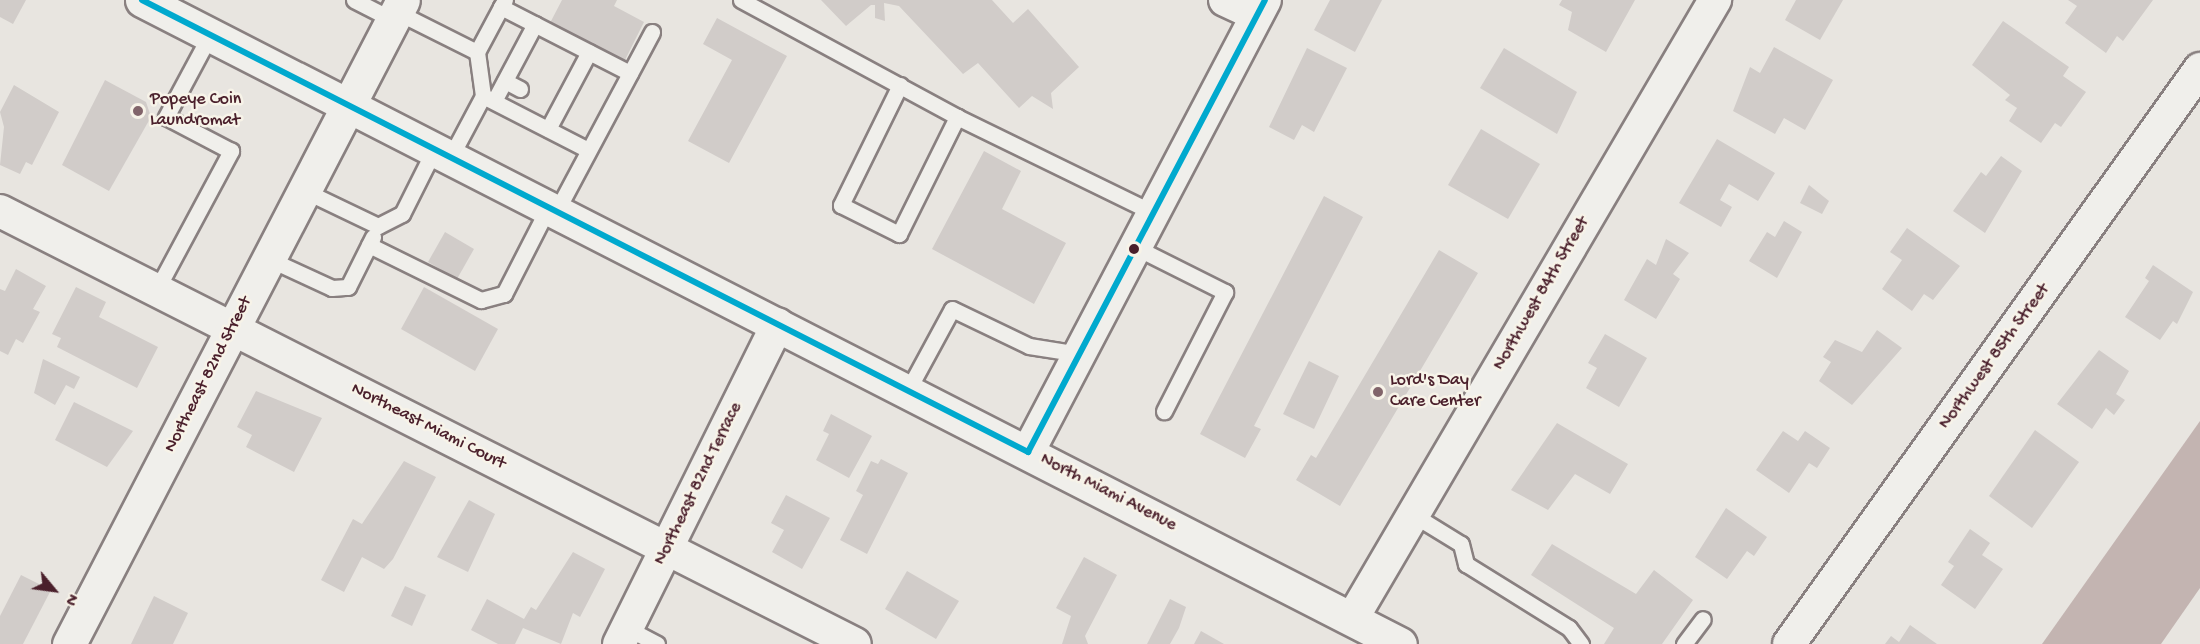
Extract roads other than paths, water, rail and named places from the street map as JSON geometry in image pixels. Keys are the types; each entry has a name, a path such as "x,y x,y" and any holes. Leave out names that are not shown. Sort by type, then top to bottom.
{"main road":[{"name":"North Miami Avenue","path":"142,0 908,390 1400,644"},
{"name":"Northeast 82nd Street","path":"69,644 398,11"}],"street":[{"path":"1028,452 1261,8 1225,0"},
{"name":"Northwest 84th Street","path":"1352,619 1715,0"},
{"name":"Northwest 85th Street","path":"1789,644 2200,69"},
{"name":"Northeast Miami Court","path":"0,211 669,547 855,644"},
{"name":"Northeast 82nd Terrace","path":"623,636 778,324"}],"lane":[{"path":"354,0 398,11 477,52"},
{"path":"741,0 957,117 1154,213"},
{"path":"588,150 489,98 477,52 503,4 535,36 580,59 630,72"},
{"path":"369,245 481,300 504,294 588,150 652,32"},
{"path":"157,289 231,151 166,117 210,35"},
{"path":"269,259 332,288 348,287 378,226 402,214 442,154 505,81 516,61 535,36"},
{"path":"548,129 553,106 580,59"},
{"path":"516,61 530,68"},
{"path":"505,81 520,88"},
{"path":"900,85 841,205 899,234 957,117"},
{"path":"305,191 378,226"},
{"path":"1135,247 1225,292 1164,411"},
{"path":"908,390 952,309 1029,346 1080,354"},
{"path":"1412,514 1461,544 1466,564 1569,628 1581,644"},
{"path":"1684,644 1703,619"},
{"path":"623,636 657,644"}],"place":[{"name":"Popeye Coin Laundromat","path":"138,111"},
{"name":"Lord's Day Care Center","path":"1378,392"}]}
